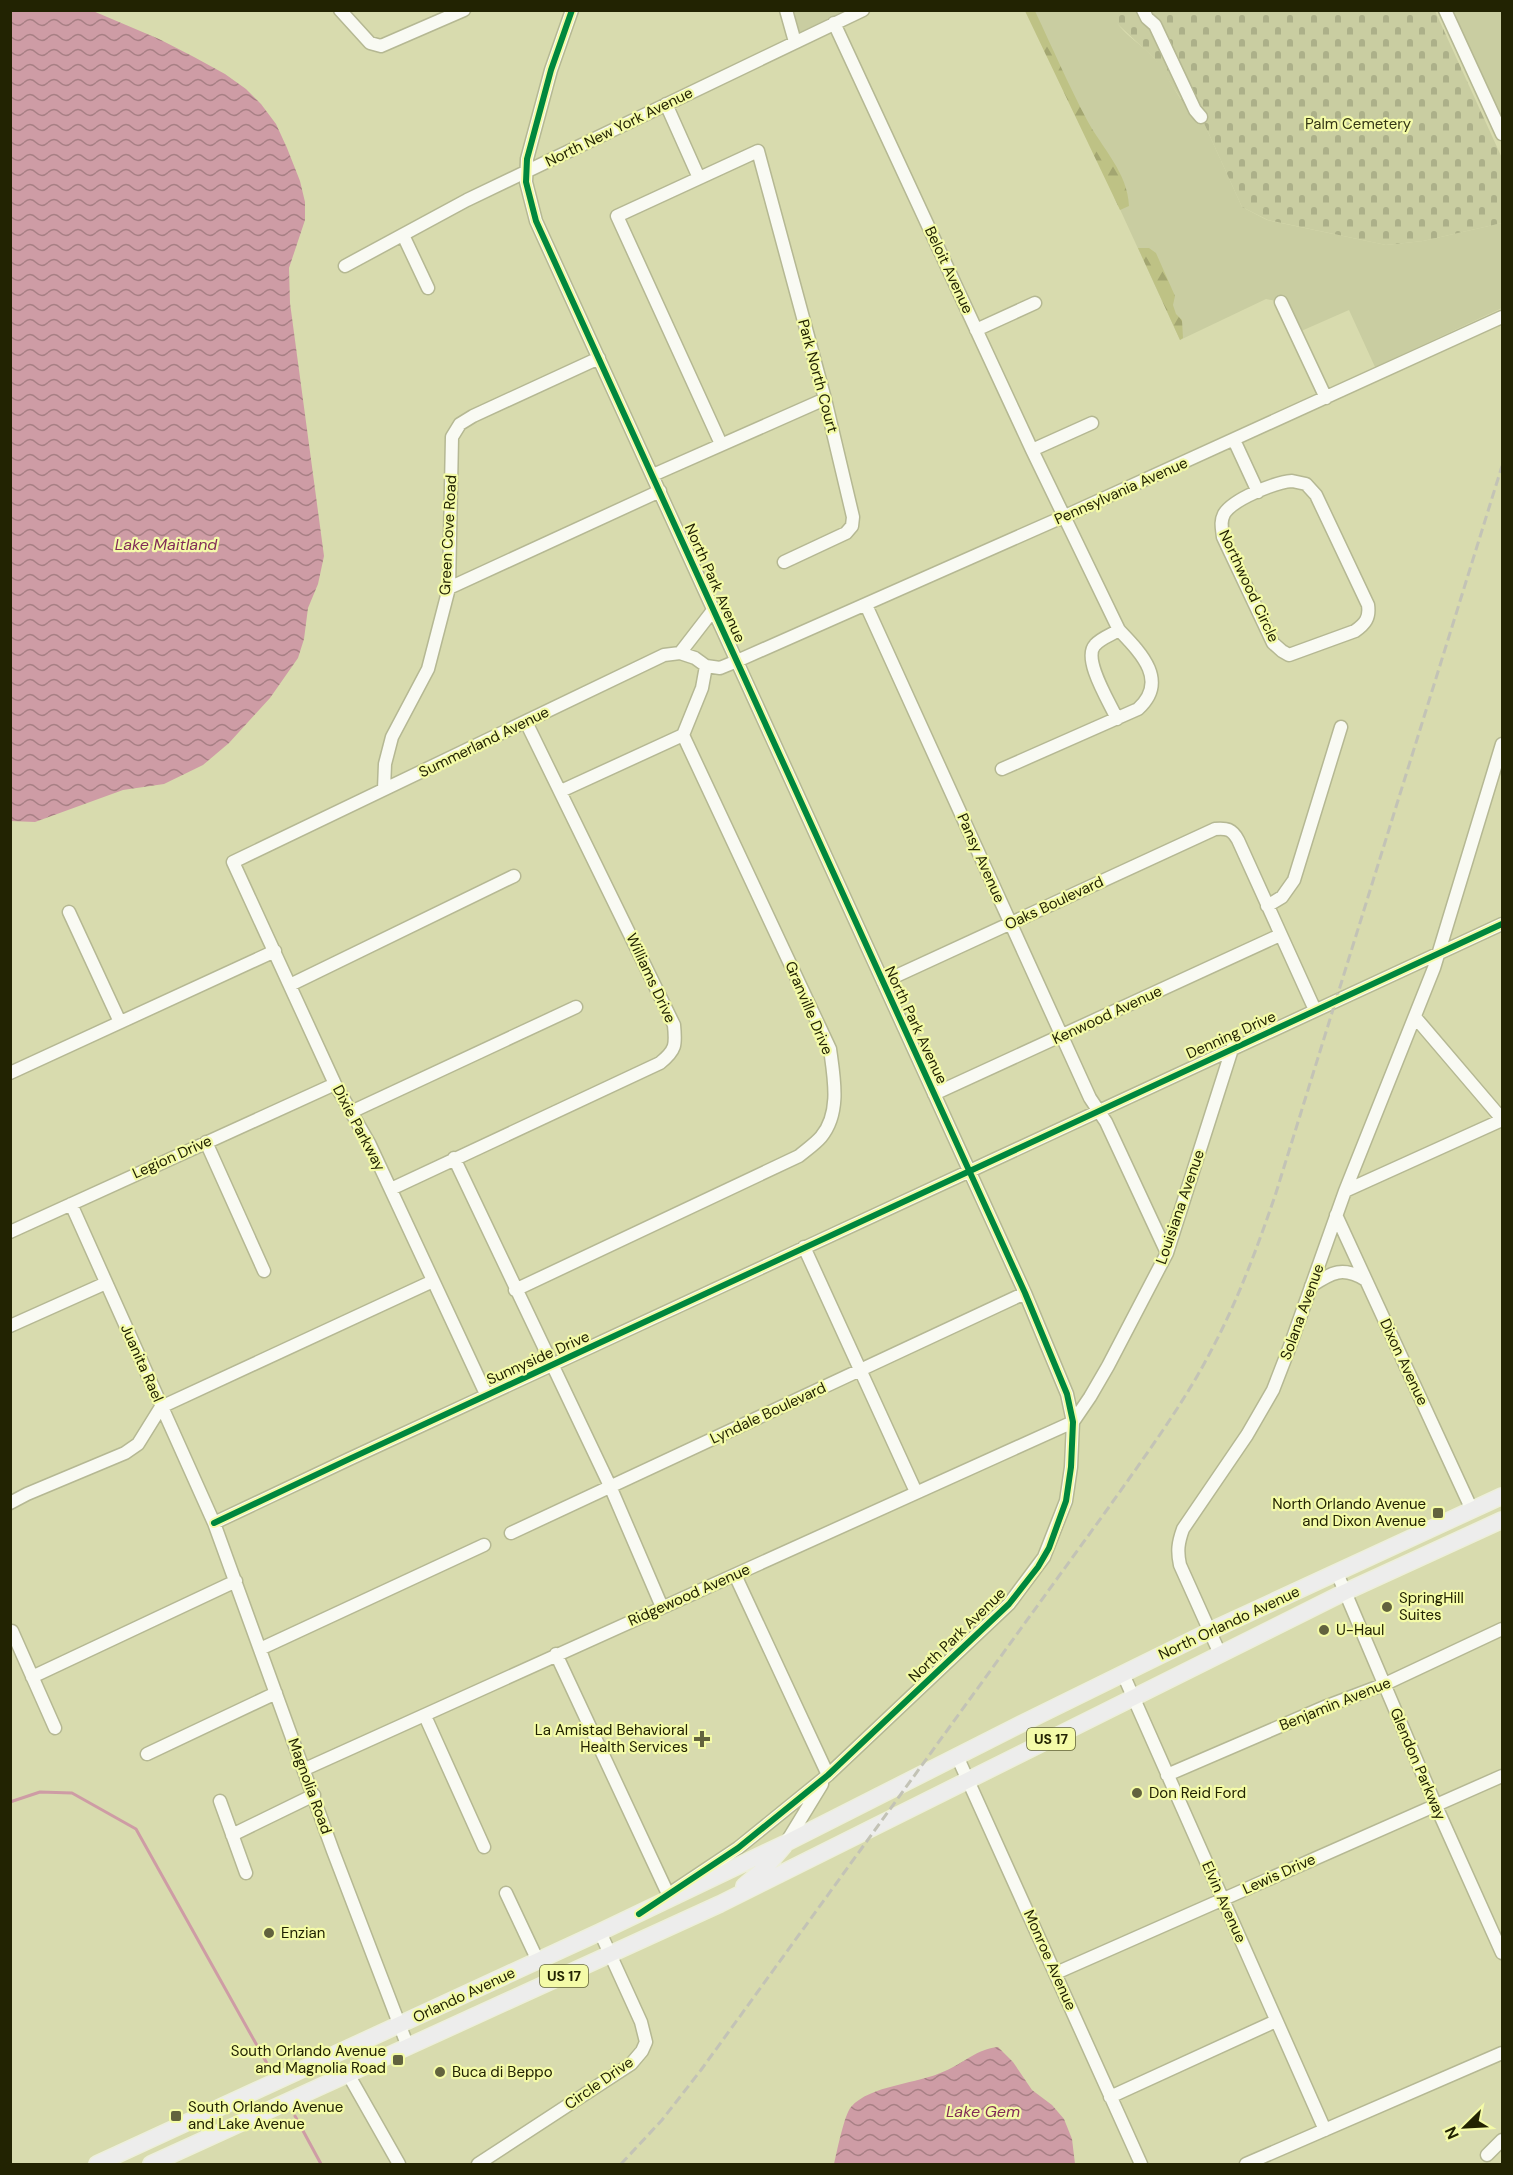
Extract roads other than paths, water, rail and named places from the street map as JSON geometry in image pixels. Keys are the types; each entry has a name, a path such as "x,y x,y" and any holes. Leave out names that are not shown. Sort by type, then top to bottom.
{"main road":[{"name":"North Orlando Avenue","path":"957,1756 1210,1631 1503,1496"},
{"name":"North Orlando Avenue","path":"969,1781 1345,1592 1503,1520"},
{"name":"Orlando Avenue","path":"97,2164 639,1914 786,1843 957,1756"},
{"name":"Orlando Avenue","path":"151,2164 720,1904 969,1781"},
{"path":"720,1904 766,1867 786,1843"},
{"path":"516,1998 537,1974 537,1961"}],"street":[{"path":"340,10 370,43 381,46 464,10"},
{"name":"North Park Avenue","path":"572,10 531,140 526,172 529,200 536,221 1025,1293 1059,1373 1073,1422 1071,1467 1066,1501 1049,1548 1038,1567 1009,1604 828,1775 738,1848 639,1914"},
{"path":"786,10 795,42"},
{"name":"North New York Avenue","path":"345,266 467,200 862,10"},
{"path":"1143,10 1147,18 1155,25 1195,110 1201,117"},
{"path":"1445,10 1503,134"},
{"name":"Beloit Avenue","path":"834,23 1032,450 1119,630 1141,653 1150,671 1152,687 1148,700 1138,709 1002,769"},
{"path":"666,104 699,178 617,216 722,444"},
{"name":"Park North Court","path":"699,178 758,152 825,399 853,517 852,526 846,533 784,562"},
{"path":"403,235 428,288"},
{"path":"1281,302 1326,398"},
{"path":"976,330 1035,303"},
{"name":"Pennsylvania Avenue","path":"737,661 1065,516 1503,317"},
{"name":"Green Cove Road","path":"384,789 385,764 392,737 428,669 449,588 452,437 460,424 473,416 598,358"},
{"path":"653,475 825,399"},
{"path":"1032,450 1092,423"},
{"path":"1234,440 1258,492"},
{"name":"Northwood Circle","path":"1292,481 1306,484 1316,495 1368,605 1370,613 1365,624 1355,631 1289,655 1273,643 1223,537 1221,523 1225,513 1234,503 1258,492 1280,482 1292,481"},
{"path":"449,588 660,491"},
{"name":"Pansy Avenue","path":"866,605 1061,1036 1090,1098 1106,1122 1167,1253"},
{"path":"714,609 681,653 706,666 720,668 737,661"},
{"path":"1117,719 1091,665 1090,654 1093,646 1119,630"},
{"name":"Summerland Avenue","path":"234,862 664,655 681,653"},
{"path":"561,791 683,735 702,688 706,666"},
{"name":"Williams Drive","path":"391,1189 660,1063 670,1055 676,1044 674,1025 526,722"},
{"path":"1315,1010 1267,906 1282,897 1294,880 1341,727"},
{"name":"Granville Drive","path":"515,1290 799,1156 821,1137 833,1115 835,1083 830,1049 683,735"},
{"name":"Solana Avenue","path":"1220,1654 1180,1565 1177,1552 1179,1540 1183,1529 1247,1435 1273,1390 1345,1191 1415,1017 1438,953 1503,744"},
{"name":"Oaks Boulevard","path":"883,982 1215,829 1226,828 1233,832 1267,906"},
{"name":"Dixie Parkway","path":"234,862 335,1084 391,1189 486,1394"},
{"path":"290,985 514,876"},
{"path":"69,912 120,1022"},
{"name":"Denning Drive","path":"969,1170 1233,1046 1503,924"},
{"name":"Kenwood Avenue","path":"934,1094 1280,936"},
{"path":"11,1071 275,951"},
{"path":"351,1112 576,1007"},
{"path":"1345,1191 1503,1119 1415,1017"},
{"name":"Louisiana Avenue","path":"1073,1422 1108,1366 1167,1253 1233,1046"},
{"name":"Legion Drive","path":"10,1232 335,1084"},
{"path":"206,1142 264,1270"},
{"path":"454,1158 610,1486 662,1607"},
{"name":"Sunnyside Drive","path":"214,1523 969,1170"},
{"name":"Juanita Rael","path":"71,1204 214,1523"},
{"name":"Dixon Avenue","path":"1336,1215 1472,1510"},
{"path":"804,1247 916,1492"},
{"path":"1311,1286 1337,1272 1357,1274 1366,1280"},
{"path":"10,1503 125,1453 138,1444 161,1407 433,1281"},
{"path":"10,1326 106,1283"},
{"name":"Lyndale Boulevard","path":"511,1533 1025,1293"},
{"name":"Ridgewood Avenue","path":"305,1769 1073,1422"},
{"name":"Magnolia Road","path":"214,1523 408,2047"},
{"path":"260,1649 484,1545"},
{"name":"Glendon Parkway","path":"1336,1573 1436,1806 1503,1953"},
{"path":"735,1575 828,1775"},
{"path":"32,1677 236,1581"},
{"name":"Benjamin Avenue","path":"1167,1775 1327,1706 1385,1684 1503,1629"},
{"path":"12,1631 55,1728"},
{"path":"556,1654 668,1894"},
{"name":"Elvin Avenue","path":"1123,1674 1325,2130"},
{"path":"147,1754 276,1693"},
{"path":"425,1716 484,1847"},
{"name":"Monroe Avenue","path":"957,1756 1141,2164"},
{"name":"North Park Avenue","path":"786,1843 828,1775"},
{"name":"Lewis Drive","path":"1056,1974 1503,1776"},
{"path":"232,1835 314,1795"},
{"path":"220,1801 246,1873"},
{"path":"506,1893 537,1961"},
{"name":"Circle Drive","path":"478,2164 630,2064 642,2052 646,2042 641,2022 600,1932"},
{"path":"1110,2097 1276,2021"},
{"path":"1246,2164 1503,2054"},
{"path":"348,2074 399,2164"},
{"path":"1488,2155 1503,2140"}],"water":[{"name":"Lake Maitland","path":"11,10 93,11 159,39 225,74 246,89 276,124 300,181 305,202 305,220 289,268 290,303 324,556 318,584 308,608 304,639 298,658 270,698 229,743 203,765 164,784 123,790 35,822 10,821"},
{"name":"Lake Gem","path":"998,2047 1013,2062 1032,2090 1052,2105 1064,2119 1072,2139 1075,2164 834,2164 848,2111 859,2100 882,2089 934,2075 984,2050"}],"waterway":[{"path":"10,1802 40,1792 72,1793 136,1829 269,2067"},
{"path":"295,2116 321,2164"}],"railway":[{"path":"621,2164 662,2120 701,2070 1136,1469 1176,1410 1212,1349 1246,1274 1275,1196 1502,466"}],"place":[{"name":"North Orlando Avenue and Dixon Avenue","path":"1438,1513"},
{"name":"SpringHill Suites","path":"1387,1607"},
{"name":"U-Haul","path":"1324,1630"},
{"name":"La Amistad Behavioral Health Services","path":"702,1739"},
{"name":"Don Reid Ford","path":"1137,1793"},
{"name":"Enzian","path":"269,1933"},
{"name":"South Orlando Avenue and Magnolia Road","path":"398,2060"},
{"name":"Buca di Beppo","path":"440,2072"},
{"name":"South Orlando Avenue and Lake Avenue","path":"176,2116"}],"park label":[{"name":"Palm Cemetery","path":"1358,124"}]}
